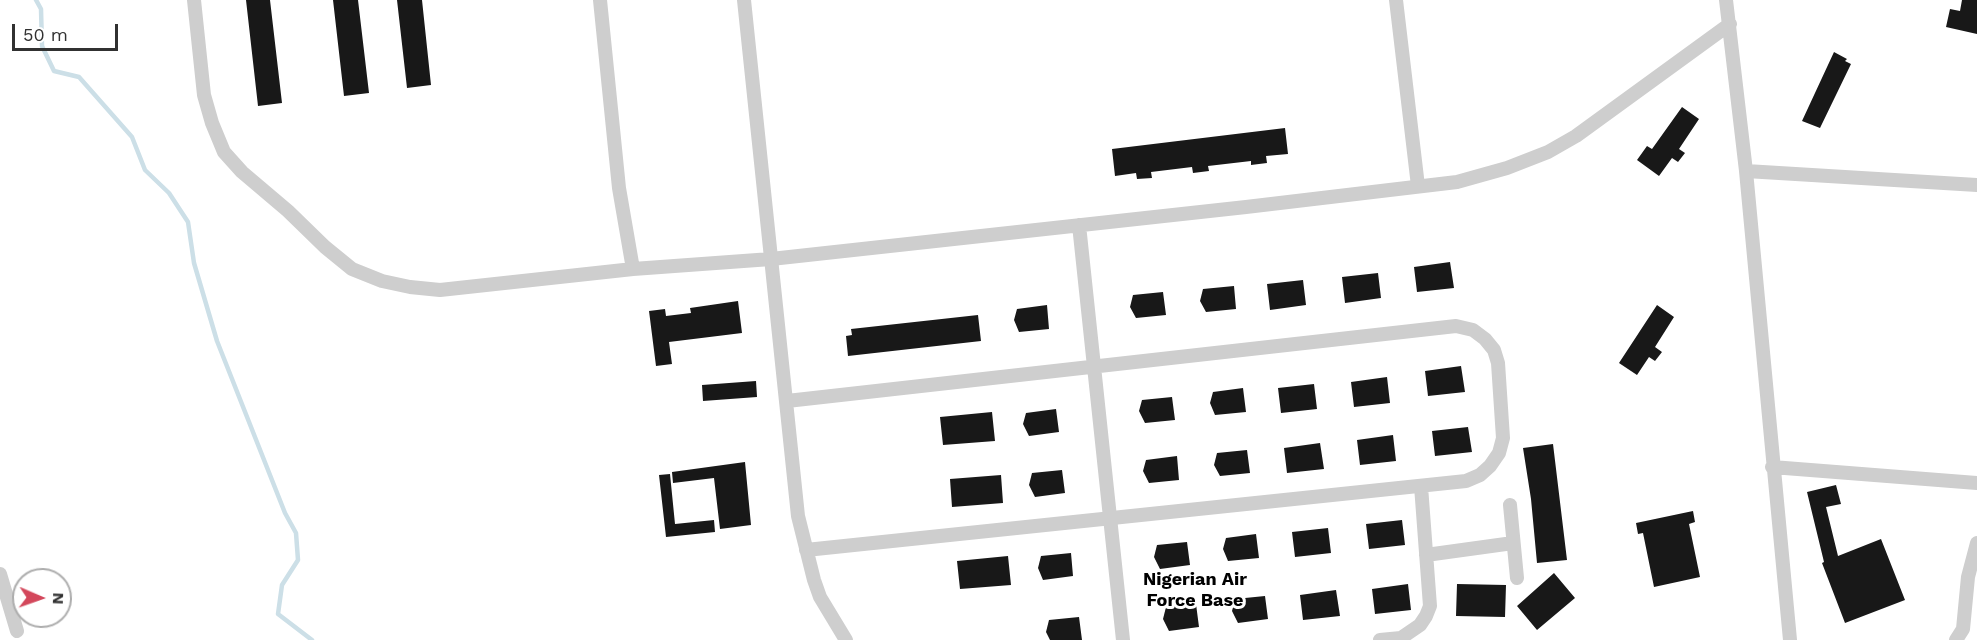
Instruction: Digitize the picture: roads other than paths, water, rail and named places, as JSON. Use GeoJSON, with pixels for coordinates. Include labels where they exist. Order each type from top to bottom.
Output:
{"type":"FeatureCollection","features":[{"type":"Feature","properties":{"kind":"street"},"geometry":{"type":"LineString","coordinates":[[194,0],[204,95],[224,152],[242,172],[352,269],[382,281],[410,288],[440,290],[633,269],[771,259],[1457,182],[1507,168],[1548,152],[1576,136],[1730,24]]}},
{"type":"Feature","properties":{"kind":"street"},"geometry":{"type":"LineString","coordinates":[[600,0],[619,188],[633,269]]}},
{"type":"Feature","properties":{"kind":"street"},"geometry":{"type":"LineString","coordinates":[[744,0],[798,516],[820,597],[846,640]]}},
{"type":"Feature","properties":{"kind":"street"},"geometry":{"type":"LineString","coordinates":[[1396,0],[1418,186]]}},
{"type":"Feature","properties":{"kind":"street"},"geometry":{"type":"LineString","coordinates":[[1726,0],[1746,171],[1790,640]]}},
{"type":"Feature","properties":{"kind":"street"},"geometry":{"type":"LineString","coordinates":[[1746,171],[1977,185]]}},
{"type":"Feature","properties":{"kind":"street"},"geometry":{"type":"LineString","coordinates":[[1079,225],[1112,518],[1123,640]]}},
{"type":"Feature","properties":{"kind":"street"},"geometry":{"type":"LineString","coordinates":[[787,401],[1456,326],[1473,330],[1485,339],[1494,350],[1498,363],[1503,438],[1490,466],[1480,475],[1466,481],[806,550]]}},
{"type":"Feature","properties":{"kind":"street"},"geometry":{"type":"LineString","coordinates":[[1772,467],[1977,483]]}},
{"type":"Feature","properties":{"kind":"street"},"geometry":{"type":"LineString","coordinates":[[1380,640],[1401,638],[1419,625],[1430,606],[1421,486]]}},
{"type":"Feature","properties":{"kind":"street"},"geometry":{"type":"LineString","coordinates":[[1510,505],[1517,578]]}},
{"type":"Feature","properties":{"kind":"street"},"geometry":{"type":"LineString","coordinates":[[1426,555],[1513,543]]}},
{"type":"Feature","properties":{"kind":"street"},"geometry":{"type":"LineString","coordinates":[[1956,640],[1963,629],[1968,577],[1977,543]]}},
{"type":"Feature","properties":{"kind":"street"},"geometry":{"type":"LineString","coordinates":[[0,574],[17,631]]}},
{"type":"Feature","properties":{"kind":"waterway"},"geometry":{"type":"LineString","coordinates":[[36,0],[41,9],[42,46],[54,71],[79,77],[132,137],[145,170],[169,193],[188,222],[194,263],[217,341],[285,513],[296,533],[298,560],[282,585],[278,614],[312,640]]}},
{"type":"Feature","properties":{"kind":"district","name":"Nigerian Air Force Base"},"geometry":{"type":"Point","coordinates":[1195,590]}}]}
